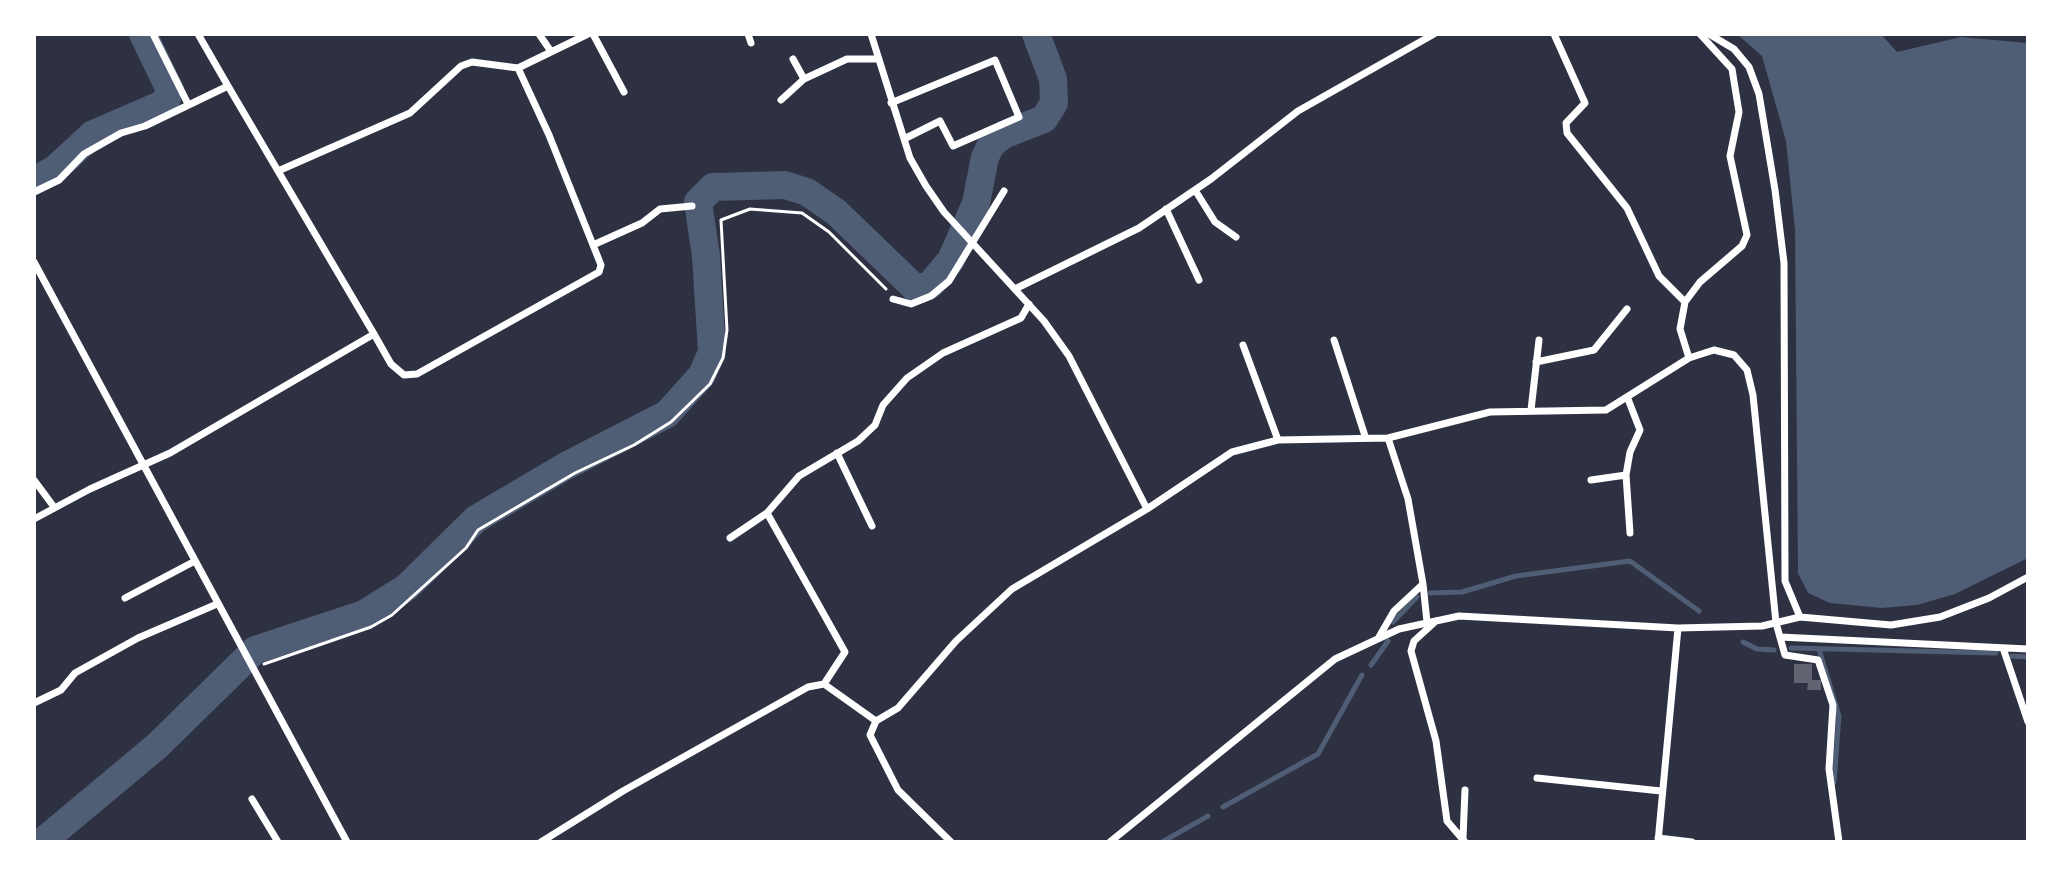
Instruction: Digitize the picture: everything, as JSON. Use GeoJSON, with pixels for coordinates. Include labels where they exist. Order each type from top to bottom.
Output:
{"type":"FeatureCollection","features":[{"type":"Feature","properties":{"kind":"street"},"geometry":{"type":"LineString","coordinates":[[153,34],[188,104]]}},
{"type":"Feature","properties":{"kind":"street"},"geometry":{"type":"LineString","coordinates":[[198,34],[391,364],[404,375],[433,368],[516,318],[587,282],[599,272],[601,265],[518,68]]}},
{"type":"Feature","properties":{"kind":"street"},"geometry":{"type":"LineString","coordinates":[[539,34],[550,50]]}},
{"type":"Feature","properties":{"kind":"street"},"geometry":{"type":"LineString","coordinates":[[278,171],[410,113],[461,66],[472,62],[518,68],[550,50],[590,34],[624,92]]}},
{"type":"Feature","properties":{"kind":"street"},"geometry":{"type":"LineString","coordinates":[[748,34],[751,43]]}},
{"type":"Feature","properties":{"kind":"street"},"geometry":{"type":"LineString","coordinates":[[871,34],[876,59],[904,139],[926,186],[955,223],[1029,304],[1069,356],[1147,509]]}},
{"type":"Feature","properties":{"kind":"street"},"geometry":{"type":"LineString","coordinates":[[1015,289],[1139,228],[1195,190],[1298,111],[1434,34]]}},
{"type":"Feature","properties":{"kind":"street"},"geometry":{"type":"LineString","coordinates":[[1554,34],[1585,103],[1566,123],[1567,133],[1627,208],[1659,276],[1685,302]]}},
{"type":"Feature","properties":{"kind":"street"},"geometry":{"type":"LineString","coordinates":[[1689,358],[1680,329],[1685,302],[1700,282],[1742,246],[1747,235],[1730,156],[1739,112],[1735,80],[1732,69],[1700,34]]}},
{"type":"Feature","properties":{"kind":"street"},"geometry":{"type":"LineString","coordinates":[[1709,34],[1734,49],[1749,67],[1759,94],[1775,190],[1784,263],[1785,581],[1800,617]]}},
{"type":"Feature","properties":{"kind":"street"},"geometry":{"type":"LineString","coordinates":[[793,59],[804,79]]}},
{"type":"Feature","properties":{"kind":"street"},"geometry":{"type":"LineString","coordinates":[[781,100],[804,79],[847,59],[876,59]]}},
{"type":"Feature","properties":{"kind":"street"},"geometry":{"type":"LineString","coordinates":[[891,103],[995,60],[1019,117],[953,146],[940,121],[904,139]]}},
{"type":"Feature","properties":{"kind":"street"},"geometry":{"type":"LineString","coordinates":[[34,192],[59,180],[84,154],[121,133],[145,126],[228,86]]}},
{"type":"Feature","properties":{"kind":"street"},"geometry":{"type":"LineString","coordinates":[[1195,190],[1215,222],[1236,237]]}},
{"type":"Feature","properties":{"kind":"street"},"geometry":{"type":"LineString","coordinates":[[893,299],[911,304],[931,296],[949,281],[969,238],[986,225],[1004,191]]}},
{"type":"Feature","properties":{"kind":"street"},"geometry":{"type":"LineString","coordinates":[[593,245],[642,223],[660,209],[692,206]]}},
{"type":"Feature","properties":{"kind":"street"},"geometry":{"type":"LineString","coordinates":[[1166,209],[1199,280]]}},
{"type":"Feature","properties":{"kind":"street"},"geometry":{"type":"LineString","coordinates":[[34,262],[145,464],[217,604],[255,666],[347,842]]}},
{"type":"Feature","properties":{"kind":"street"},"geometry":{"type":"LineString","coordinates":[[730,538],[767,513],[799,476],[858,441],[875,425],[883,405],[907,378],[943,353],[1021,318],[1029,304]]}},
{"type":"Feature","properties":{"kind":"street"},"geometry":{"type":"LineString","coordinates":[[1536,362],[1594,350],[1627,309]]}},
{"type":"Feature","properties":{"kind":"street"},"geometry":{"type":"LineString","coordinates":[[34,519],[145,464],[374,334]]}},
{"type":"Feature","properties":{"kind":"street"},"geometry":{"type":"LineString","coordinates":[[1334,340],[1365,436]]}},
{"type":"Feature","properties":{"kind":"street"},"geometry":{"type":"LineString","coordinates":[[1531,410],[1539,340]]}},
{"type":"Feature","properties":{"kind":"street"},"geometry":{"type":"LineString","coordinates":[[1243,345],[1278,440]]}},
{"type":"Feature","properties":{"kind":"street"},"geometry":{"type":"LineString","coordinates":[[951,842],[898,790],[870,735],[876,721],[898,708],[956,641],[1012,589],[1147,509],[1232,452],[1278,440],[1365,436],[1388,438],[1490,412],[1606,410],[1689,358],[1714,350],[1734,355],[1747,370],[1753,395],[1776,623],[1785,655],[1818,660],[1833,705],[1829,769],[1839,842]]}},
{"type":"Feature","properties":{"kind":"street"},"geometry":{"type":"LineString","coordinates":[[1628,399],[1640,430],[1630,452],[1626,475],[1630,533]]}},
{"type":"Feature","properties":{"kind":"street"},"geometry":{"type":"LineString","coordinates":[[1388,438],[1408,499],[1427,622]]}},
{"type":"Feature","properties":{"kind":"street"},"geometry":{"type":"LineString","coordinates":[[837,453],[872,526]]}},
{"type":"Feature","properties":{"kind":"street"},"geometry":{"type":"LineString","coordinates":[[1591,480],[1626,475]]}},
{"type":"Feature","properties":{"kind":"street"},"geometry":{"type":"LineString","coordinates":[[34,480],[54,507]]}},
{"type":"Feature","properties":{"kind":"street"},"geometry":{"type":"LineString","coordinates":[[541,842],[623,791],[793,694],[824,684],[845,652],[767,513]]}},
{"type":"Feature","properties":{"kind":"street"},"geometry":{"type":"LineString","coordinates":[[125,598],[195,561]]}},
{"type":"Feature","properties":{"kind":"street"},"geometry":{"type":"LineString","coordinates":[[1110,842],[1335,659],[1379,637],[1427,622],[1459,616],[1678,628],[1776,623],[1800,617],[1891,625],[1940,617],[1989,598],[2028,577]]}},
{"type":"Feature","properties":{"kind":"street"},"geometry":{"type":"LineString","coordinates":[[1379,637],[1394,611],[1423,584]]}},
{"type":"Feature","properties":{"kind":"street"},"geometry":{"type":"LineString","coordinates":[[34,703],[61,690],[75,673],[138,638],[217,604]]}},
{"type":"Feature","properties":{"kind":"street"},"geometry":{"type":"LineString","coordinates":[[1437,620],[1414,641],[1411,651],[1431,720],[1447,821],[1464,840]]}},
{"type":"Feature","properties":{"kind":"street"},"geometry":{"type":"LineString","coordinates":[[1678,628],[1658,840],[1692,842]]}},
{"type":"Feature","properties":{"kind":"street"},"geometry":{"type":"LineString","coordinates":[[1780,637],[2028,649]]}},
{"type":"Feature","properties":{"kind":"street"},"geometry":{"type":"LineString","coordinates":[[2003,648],[2028,722]]}},
{"type":"Feature","properties":{"kind":"street"},"geometry":{"type":"LineString","coordinates":[[824,684],[876,721]]}},
{"type":"Feature","properties":{"kind":"street"},"geometry":{"type":"LineString","coordinates":[[1537,778],[1661,791]]}},
{"type":"Feature","properties":{"kind":"street"},"geometry":{"type":"LineString","coordinates":[[1464,840],[1465,790]]}},
{"type":"Feature","properties":{"kind":"street"},"geometry":{"type":"LineString","coordinates":[[252,799],[278,842]]}},
{"type":"Feature","properties":{"kind":"street"},"geometry":{"type":"LineString","coordinates":[[1445,804],[1464,809]]}},
{"type":"Feature","properties":{"kind":"path"},"geometry":{"type":"LineString","coordinates":[[255,666],[371,627],[421,591],[466,548],[478,530],[671,422],[710,384],[723,358],[727,330],[721,220],[750,209],[802,213],[876,276],[893,299]]}},
{"type":"Feature","properties":{"kind":"water"},"geometry":{"type":"Polygon","coordinates":[[[1737,34],[1881,34],[1897,52],[1961,37],[2028,43],[2028,558],[1955,594],[1917,605],[1882,608],[1830,603],[1808,593],[1798,573],[1795,230],[1786,141],[1762,56],[1737,34]]]}},
{"type":"Feature","properties":{"kind":"building"},"geometry":{"type":"Polygon","coordinates":[[[1794,664],[1812,664],[1812,680],[1821,680],[1821,690],[1807,690],[1808,683],[1794,683],[1794,664]]]}},
{"type":"Feature","properties":{"kind":"waterway"},"geometry":{"type":"LineString","coordinates":[[34,181],[55,169],[93,134],[165,103],[170,90],[143,34]]}},
{"type":"Feature","properties":{"kind":"waterway"},"geometry":{"type":"LineString","coordinates":[[42,842],[157,746],[255,650],[364,614],[407,587],[476,519],[564,467],[667,414],[702,375],[712,352],[706,256],[698,202],[713,187],[785,185],[807,192],[836,212],[916,289],[930,285],[951,260],[976,203],[985,157],[991,145],[1003,135],[1044,119],[1054,103],[1053,79],[1036,34]]}},
{"type":"Feature","properties":{"kind":"waterway"},"geometry":{"type":"LineString","coordinates":[[1430,593],[1462,592],[1516,576],[1630,561],[1699,611]]}},
{"type":"Feature","properties":{"kind":"waterway"},"geometry":{"type":"LineString","coordinates":[[1393,622],[1417,597]]}},
{"type":"Feature","properties":{"kind":"waterway"},"geometry":{"type":"LineString","coordinates":[[1371,665],[1388,641]]}},
{"type":"Feature","properties":{"kind":"waterway"},"geometry":{"type":"LineString","coordinates":[[1743,642],[1757,649],[1774,650]]}},
{"type":"Feature","properties":{"kind":"waterway"},"geometry":{"type":"LineString","coordinates":[[1791,648],[1996,653]]}},
{"type":"Feature","properties":{"kind":"waterway"},"geometry":{"type":"LineString","coordinates":[[1819,649],[1839,716],[1834,782]]}},
{"type":"Feature","properties":{"kind":"waterway"},"geometry":{"type":"LineString","coordinates":[[2012,656],[2028,657]]}},
{"type":"Feature","properties":{"kind":"waterway"},"geometry":{"type":"LineString","coordinates":[[1223,807],[1318,754],[1362,675]]}},
{"type":"Feature","properties":{"kind":"waterway"},"geometry":{"type":"LineString","coordinates":[[1162,842],[1208,816]]}}]}
